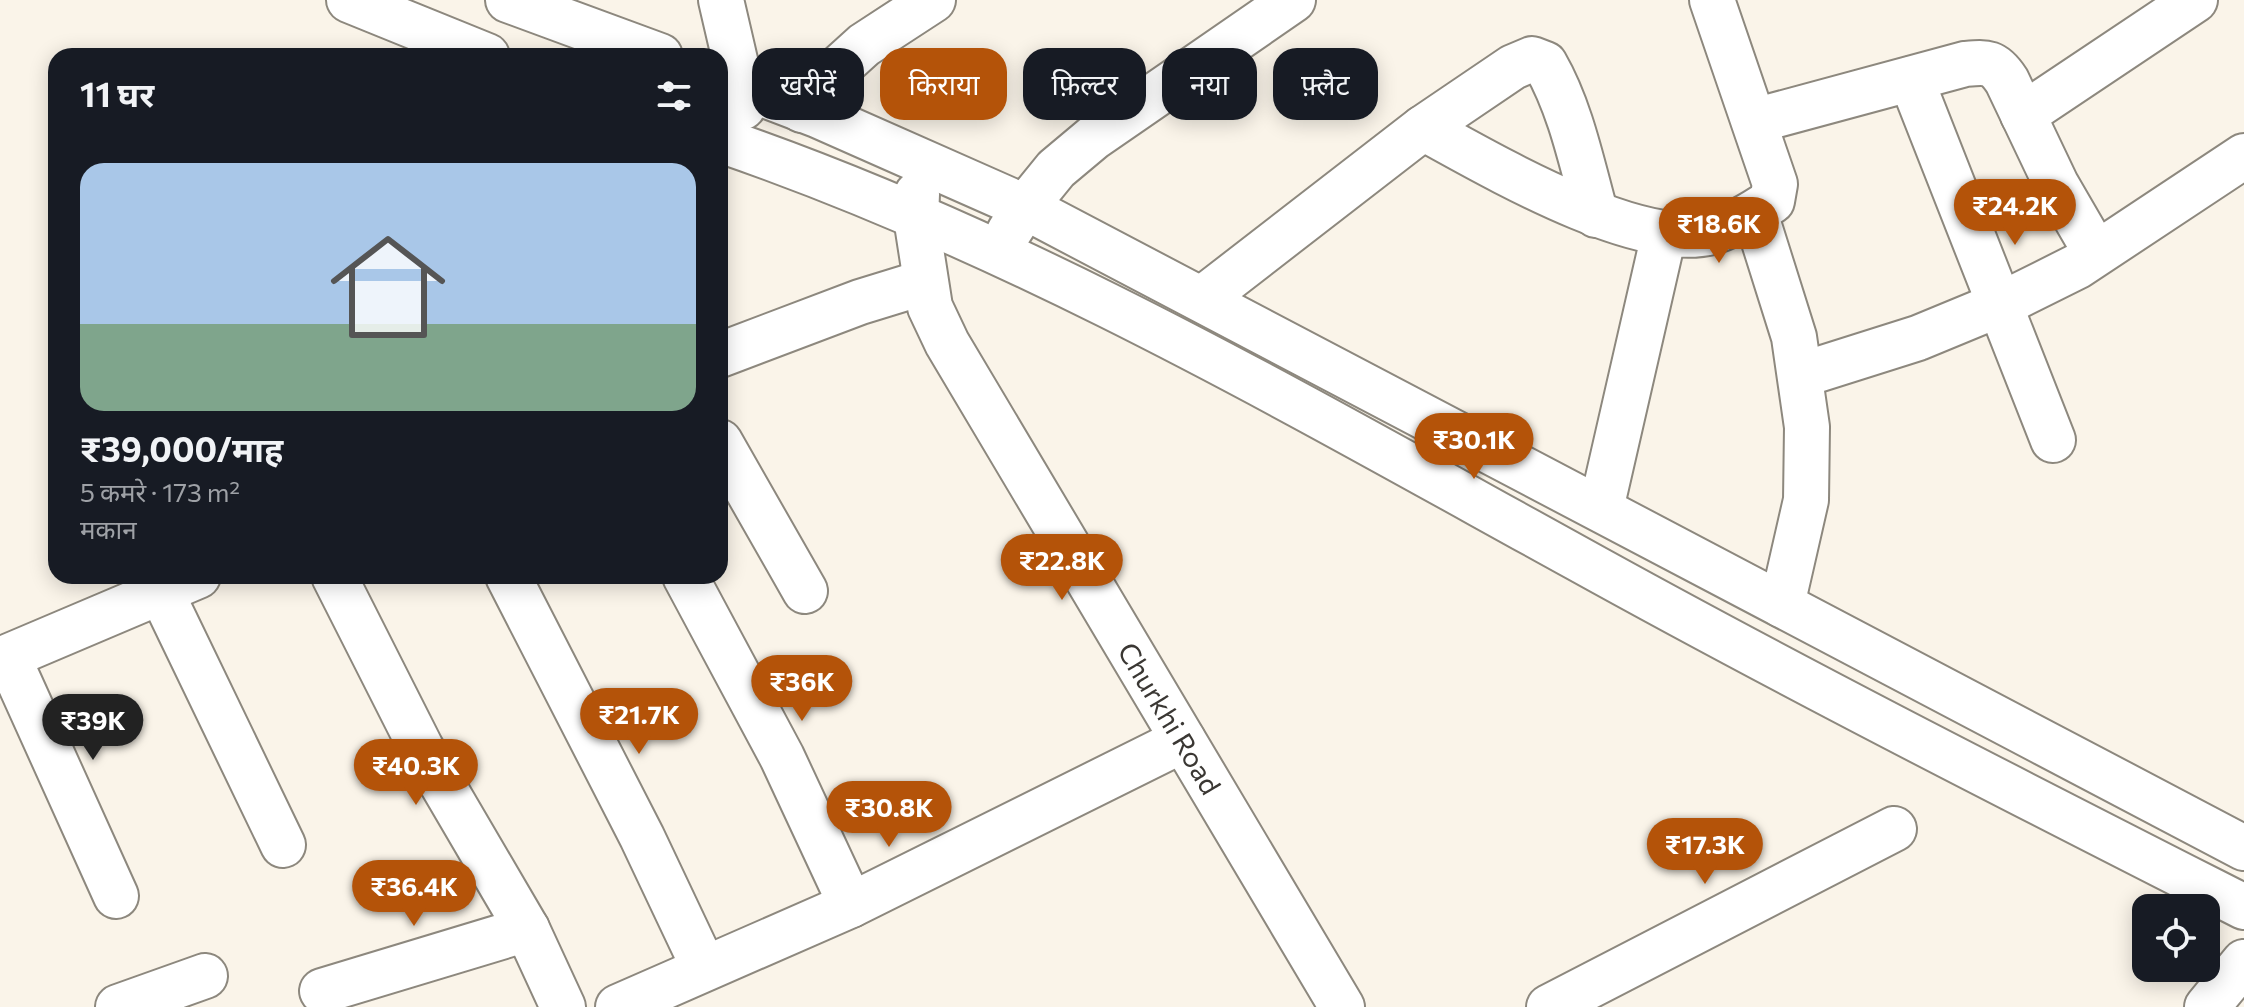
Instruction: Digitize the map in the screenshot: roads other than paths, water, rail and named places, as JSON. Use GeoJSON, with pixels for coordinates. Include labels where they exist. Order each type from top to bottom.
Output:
{"type":"FeatureCollection","features":[{"type":"Feature","properties":{"kind":"street"},"geometry":{"type":"LineString","coordinates":[[349,0],[467,48]]}},
{"type":"Feature","properties":{"kind":"street"},"geometry":{"type":"LineString","coordinates":[[508,0],[638,48]]}},
{"type":"Feature","properties":{"kind":"street"},"geometry":{"type":"LineString","coordinates":[[721,0],[727,48]]}},
{"type":"Feature","properties":{"kind":"street"},"geometry":{"type":"LineString","coordinates":[[861,48],[933,0]]}},
{"type":"Feature","properties":{"kind":"street"},"geometry":{"type":"LineString","coordinates":[[997,251],[1025,207],[1056,169],[1093,138],[1293,0]]}},
{"type":"Feature","properties":{"kind":"street"},"geometry":{"type":"LineString","coordinates":[[1423,128],[1494,167],[1596,215],[1664,234],[1711,232],[1755,213],[1772,201],[1775,184],[1712,0]]}},
{"type":"Feature","properties":{"kind":"street"},"geometry":{"type":"LineString","coordinates":[[2023,115],[2195,0]]}},
{"type":"Feature","properties":{"kind":"street"},"geometry":{"type":"LineString","coordinates":[[728,57],[733,145],[997,251],[1165,334],[1734,645],[2244,907]]}},
{"type":"Feature","properties":{"kind":"street"},"geometry":{"type":"LineString","coordinates":[[1202,299],[1423,128],[1513,67],[1532,59],[1545,64],[1576,141],[1596,215]]}},
{"type":"Feature","properties":{"kind":"street"},"geometry":{"type":"LineString","coordinates":[[1754,121],[1965,64],[1985,62],[1999,69],[2007,81],[2056,184],[2096,253]]}},
{"type":"Feature","properties":{"kind":"street"},"geometry":{"type":"LineString","coordinates":[[1911,79],[2053,440]]}},
{"type":"Feature","properties":{"kind":"street"},"geometry":{"type":"LineString","coordinates":[[731,82],[752,90]]}},
{"type":"Feature","properties":{"kind":"street"},"geometry":{"type":"LineString","coordinates":[[826,120],[1025,207],[2244,848]]}},
{"type":"Feature","properties":{"kind":"street"},"geometry":{"type":"LineString","coordinates":[[1801,375],[1918,338],[2001,304],[2078,266],[2244,156]]}},
{"type":"Feature","properties":{"kind":"street","name":"Churkhi Road"},"geometry":{"type":"LineString","coordinates":[[919,159],[916,217],[925,282],[930,307],[947,343],[1342,1007]]}},
{"type":"Feature","properties":{"kind":"street"},"geometry":{"type":"LineString","coordinates":[[1755,213],[1794,337],[1807,427],[1806,500],[1782,605]]}},
{"type":"Feature","properties":{"kind":"street"},"geometry":{"type":"LineString","coordinates":[[1601,509],[1664,234]]}},
{"type":"Feature","properties":{"kind":"street"},"geometry":{"type":"LineString","coordinates":[[728,352],[860,302],[925,282]]}},
{"type":"Feature","properties":{"kind":"street"},"geometry":{"type":"LineString","coordinates":[[728,456],[805,591]]}},
{"type":"Feature","properties":{"kind":"street"},"geometry":{"type":"LineString","coordinates":[[116,896],[4,658],[180,584],[283,845]]}},
{"type":"Feature","properties":{"kind":"street"},"geometry":{"type":"LineString","coordinates":[[338,584],[421,748],[527,929],[563,1007]]}},
{"type":"Feature","properties":{"kind":"street"},"geometry":{"type":"LineString","coordinates":[[512,584],[704,968]]}},
{"type":"Feature","properties":{"kind":"street"},"geometry":{"type":"LineString","coordinates":[[689,584],[782,757],[851,905]]}},
{"type":"Feature","properties":{"kind":"street"},"geometry":{"type":"LineString","coordinates":[[618,1007],[851,905],[1183,740]]}},
{"type":"Feature","properties":{"kind":"street"},"geometry":{"type":"LineString","coordinates":[[1549,1007],[1894,829]]}},
{"type":"Feature","properties":{"kind":"street"},"geometry":{"type":"LineString","coordinates":[[322,991],[527,929]]}},
{"type":"Feature","properties":{"kind":"street"},"geometry":{"type":"LineString","coordinates":[[2207,1007],[2244,962]]}},
{"type":"Feature","properties":{"kind":"street"},"geometry":{"type":"LineString","coordinates":[[118,1007],[205,976]]}}]}
